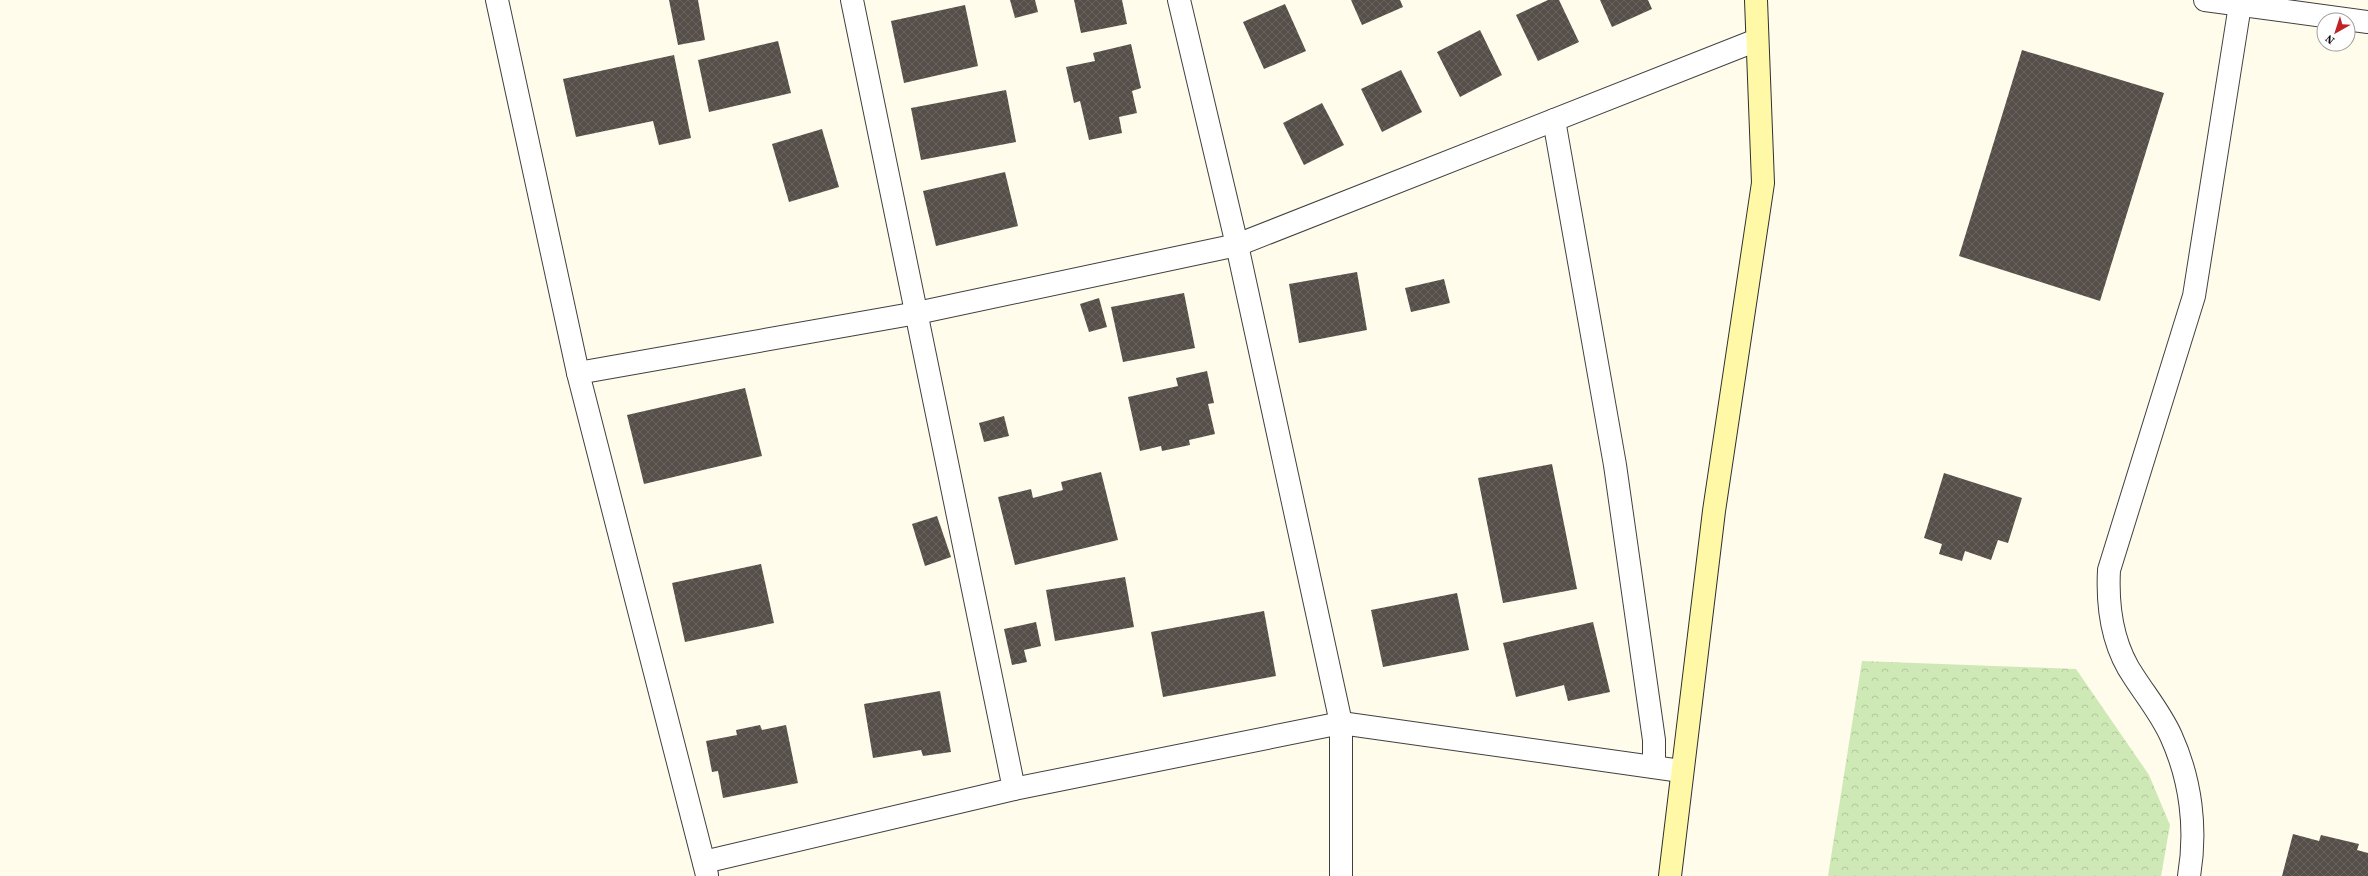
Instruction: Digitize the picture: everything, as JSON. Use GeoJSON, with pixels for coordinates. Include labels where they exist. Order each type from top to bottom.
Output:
{"type":"FeatureCollection","features":[{"type":"Feature","properties":{"kind":"main road"},"geometry":{"type":"LineString","coordinates":[[1670,876],[1681,771],[1714,511],[1763,183],[1756,0]]}},
{"type":"Feature","properties":{"kind":"street"},"geometry":{"type":"LineString","coordinates":[[497,0],[578,373],[705,869],[1014,789],[1342,724],[1681,771]]}},
{"type":"Feature","properties":{"kind":"street"},"geometry":{"type":"LineString","coordinates":[[852,0],[1014,789]]}},
{"type":"Feature","properties":{"kind":"street"},"geometry":{"type":"LineString","coordinates":[[2205,0],[2368,22]]}},
{"type":"Feature","properties":{"kind":"street"},"geometry":{"type":"LineString","coordinates":[[1181,1],[1237,245],[1342,724],[1341,876]]}},
{"type":"Feature","properties":{"kind":"street"},"geometry":{"type":"LineString","coordinates":[[2189,876],[2193,831],[2190,800],[2184,769],[2171,736],[2154,705],[2133,677],[2114,637],[2107,592],[2109,570],[2194,296],[2240,5]]}},
{"type":"Feature","properties":{"kind":"street"},"geometry":{"type":"LineString","coordinates":[[578,373],[917,313],[1237,245],[1757,40]]}},
{"type":"Feature","properties":{"kind":"street"},"geometry":{"type":"LineString","coordinates":[[1554,120],[1614,465],[1654,740],[1654,767]]}},
{"type":"Feature","properties":{"kind":"green space"},"geometry":{"type":"Polygon","coordinates":[[[1862,661],[2076,669],[2149,775],[2170,825],[2161,876],[1828,876],[1862,661]]]}},
{"type":"Feature","properties":{"kind":"building"},"geometry":{"type":"Polygon","coordinates":[[[669,0],[698,0],[705,40],[678,45],[669,0]]]}},
{"type":"Feature","properties":{"kind":"building"},"geometry":{"type":"Polygon","coordinates":[[[1010,0],[1035,0],[1038,12],[1015,18],[1010,0]]]}},
{"type":"Feature","properties":{"kind":"building"},"geometry":{"type":"Polygon","coordinates":[[[1074,0],[1122,0],[1127,24],[1081,33],[1074,0]]]}},
{"type":"Feature","properties":{"kind":"building"},"geometry":{"type":"Polygon","coordinates":[[[1351,0],[1400,0],[1403,7],[1362,25],[1351,0]]]}},
{"type":"Feature","properties":{"kind":"building"},"geometry":{"type":"Polygon","coordinates":[[[1548,0],[1559,0],[1579,42],[1538,61],[1516,15],[1548,0]]]}},
{"type":"Feature","properties":{"kind":"building"},"geometry":{"type":"Polygon","coordinates":[[[1600,0],[1648,0],[1652,9],[1612,27],[1600,0]]]}},
{"type":"Feature","properties":{"kind":"building"},"geometry":{"type":"Polygon","coordinates":[[[1285,4],[1306,51],[1264,69],[1243,22],[1285,4]]]}},
{"type":"Feature","properties":{"kind":"building"},"geometry":{"type":"Polygon","coordinates":[[[965,5],[978,66],[904,83],[891,21],[965,5]]]}},
{"type":"Feature","properties":{"kind":"building"},"geometry":{"type":"Polygon","coordinates":[[[1480,30],[1502,75],[1460,97],[1437,52],[1480,30]]]}},
{"type":"Feature","properties":{"kind":"building"},"geometry":{"type":"Polygon","coordinates":[[[778,41],[791,93],[709,112],[698,60],[778,41]]]}},
{"type":"Feature","properties":{"kind":"building"},"geometry":{"type":"Polygon","coordinates":[[[1131,44],[1141,88],[1132,91],[1137,113],[1119,117],[1122,133],[1089,140],[1080,101],[1074,103],[1066,67],[1095,61],[1093,53],[1131,44]]]}},
{"type":"Feature","properties":{"kind":"building"},"geometry":{"type":"Polygon","coordinates":[[[2022,50],[2164,93],[2100,301],[1959,256],[2022,50]]]}},
{"type":"Feature","properties":{"kind":"building"},"geometry":{"type":"Polygon","coordinates":[[[674,55],[691,138],[659,145],[653,121],[576,137],[563,79],[674,55]]]}},
{"type":"Feature","properties":{"kind":"building"},"geometry":{"type":"Polygon","coordinates":[[[1401,70],[1422,112],[1382,132],[1361,89],[1401,70]]]}},
{"type":"Feature","properties":{"kind":"building"},"geometry":{"type":"Polygon","coordinates":[[[1006,90],[1016,142],[921,160],[911,108],[1006,90]]]}},
{"type":"Feature","properties":{"kind":"building"},"geometry":{"type":"Polygon","coordinates":[[[1322,103],[1344,145],[1304,165],[1283,123],[1322,103]]]}},
{"type":"Feature","properties":{"kind":"building"},"geometry":{"type":"Polygon","coordinates":[[[822,129],[839,187],[789,202],[772,144],[822,129]]]}},
{"type":"Feature","properties":{"kind":"building"},"geometry":{"type":"Polygon","coordinates":[[[1005,172],[1018,226],[936,246],[923,191],[1005,172]]]}},
{"type":"Feature","properties":{"kind":"building"},"geometry":{"type":"Polygon","coordinates":[[[1357,272],[1367,330],[1299,343],[1289,284],[1357,272]]]}},
{"type":"Feature","properties":{"kind":"building"},"geometry":{"type":"Polygon","coordinates":[[[1444,279],[1450,303],[1411,312],[1405,288],[1444,279]]]}},
{"type":"Feature","properties":{"kind":"building"},"geometry":{"type":"Polygon","coordinates":[[[1184,293],[1195,348],[1123,362],[1111,307],[1184,293]]]}},
{"type":"Feature","properties":{"kind":"building"},"geometry":{"type":"Polygon","coordinates":[[[1099,298],[1107,327],[1089,332],[1080,304],[1099,298]]]}},
{"type":"Feature","properties":{"kind":"building"},"geometry":{"type":"Polygon","coordinates":[[[1207,371],[1214,403],[1208,404],[1215,434],[1189,440],[1190,445],[1162,451],[1161,446],[1140,451],[1128,397],[1178,386],[1176,378],[1207,371]]]}},
{"type":"Feature","properties":{"kind":"building"},"geometry":{"type":"Polygon","coordinates":[[[745,388],[762,456],[644,484],[627,415],[745,388]]]}},
{"type":"Feature","properties":{"kind":"building"},"geometry":{"type":"Polygon","coordinates":[[[1004,416],[1009,436],[984,442],[979,423],[1004,416]]]}},
{"type":"Feature","properties":{"kind":"building"},"geometry":{"type":"Polygon","coordinates":[[[1552,464],[1577,589],[1503,603],[1478,478],[1552,464]]]}},
{"type":"Feature","properties":{"kind":"building"},"geometry":{"type":"Polygon","coordinates":[[[1101,472],[1118,540],[1015,565],[998,497],[1031,489],[1033,498],[1063,490],[1061,482],[1101,472]]]}},
{"type":"Feature","properties":{"kind":"building"},"geometry":{"type":"Polygon","coordinates":[[[1944,473],[2022,498],[2008,543],[1998,540],[1991,560],[1965,551],[1962,561],[1939,554],[1942,544],[1924,538],[1944,473]]]}},
{"type":"Feature","properties":{"kind":"building"},"geometry":{"type":"Polygon","coordinates":[[[937,516],[951,557],[925,566],[912,524],[937,516]]]}},
{"type":"Feature","properties":{"kind":"building"},"geometry":{"type":"Polygon","coordinates":[[[761,564],[774,623],[685,642],[672,583],[761,564]]]}},
{"type":"Feature","properties":{"kind":"building"},"geometry":{"type":"Polygon","coordinates":[[[1125,577],[1134,627],[1055,641],[1046,590],[1125,577]]]}},
{"type":"Feature","properties":{"kind":"building"},"geometry":{"type":"Polygon","coordinates":[[[1457,593],[1469,650],[1383,667],[1371,610],[1457,593]]]}},
{"type":"Feature","properties":{"kind":"building"},"geometry":{"type":"Polygon","coordinates":[[[1264,611],[1276,676],[1163,697],[1151,632],[1264,611]]]}},
{"type":"Feature","properties":{"kind":"building"},"geometry":{"type":"Polygon","coordinates":[[[1036,622],[1041,646],[1024,650],[1027,662],[1012,665],[1004,629],[1036,622]]]}},
{"type":"Feature","properties":{"kind":"building"},"geometry":{"type":"Polygon","coordinates":[[[1593,622],[1610,692],[1568,701],[1564,685],[1516,697],[1503,643],[1593,622]]]}},
{"type":"Feature","properties":{"kind":"building"},"geometry":{"type":"Polygon","coordinates":[[[940,691],[951,752],[923,756],[921,750],[873,758],[864,704],[940,691]]]}},
{"type":"Feature","properties":{"kind":"building"},"geometry":{"type":"Polygon","coordinates":[[[760,725],[762,730],[786,725],[798,783],[723,798],[718,771],[712,772],[706,741],[737,735],[736,730],[760,725]]]}},
{"type":"Feature","properties":{"kind":"building"},"geometry":{"type":"Polygon","coordinates":[[[2293,834],[2319,841],[2321,835],[2359,844],[2357,850],[2368,853],[2368,876],[2282,876],[2293,834]]]}}]}
